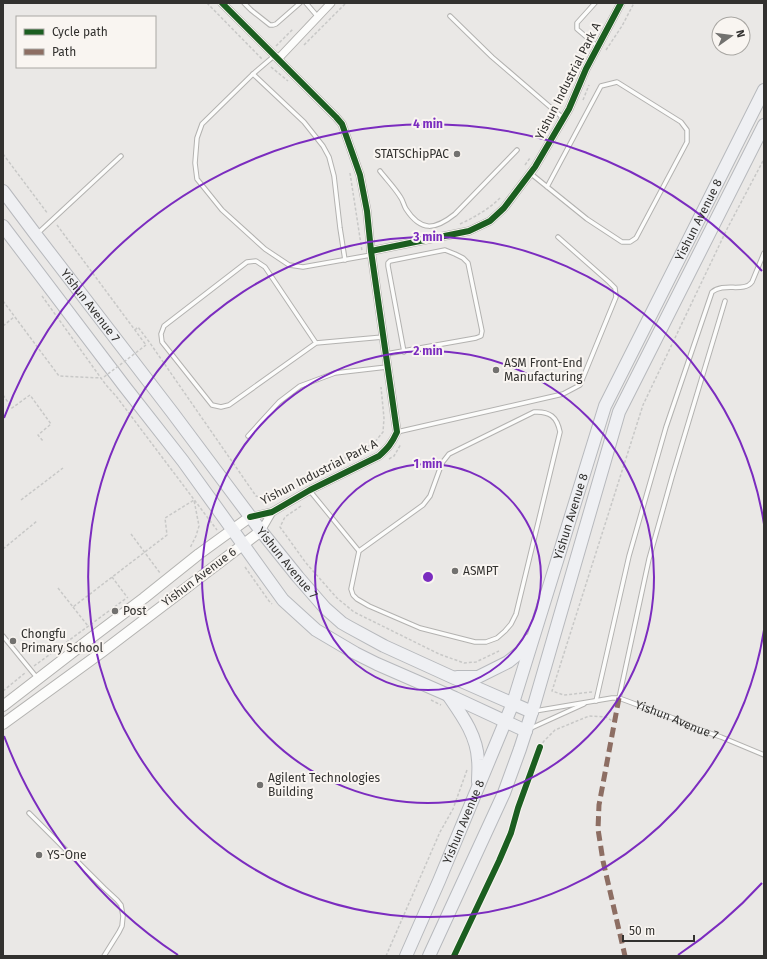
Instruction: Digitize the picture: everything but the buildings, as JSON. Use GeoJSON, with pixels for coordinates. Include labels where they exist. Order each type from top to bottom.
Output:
{"type":"FeatureCollection","features":[{"type":"Feature","properties":{"kind":"main road","name":"Yishun Avenue 8"},"geometry":{"type":"LineString","coordinates":[[406,956],[439,882],[513,704],[605,406],[764,90]]}},
{"type":"Feature","properties":{"kind":"main road","name":"Yishun Avenue 8"},"geometry":{"type":"LineString","coordinates":[[429,956],[504,793],[520,749],[619,412],[764,125]]}},
{"type":"Feature","properties":{"kind":"main road","name":"Yishun Avenue 7"},"geometry":{"type":"LineString","coordinates":[[3,191],[172,412],[250,517],[298,577],[326,608],[342,623],[384,646],[532,712]]}},
{"type":"Feature","properties":{"kind":"main road","name":"Yishun Avenue 7"},"geometry":{"type":"LineString","coordinates":[[3,226],[183,461],[283,600],[316,630],[371,662],[446,701],[506,721],[526,730]]}},
{"type":"Feature","properties":{"kind":"main road"},"geometry":{"type":"LineString","coordinates":[[183,461],[199,448]]}},
{"type":"Feature","properties":{"kind":"main road","name":"Yishun Avenue 6"},"geometry":{"type":"LineString","coordinates":[[3,706],[250,517]]}},
{"type":"Feature","properties":{"kind":"main road","name":"Yishun Avenue 6"},"geometry":{"type":"LineString","coordinates":[[3,724],[102,652],[261,531]]}},
{"type":"Feature","properties":{"kind":"main road"},"geometry":{"type":"LineString","coordinates":[[452,677],[478,677],[508,662],[523,650],[534,636]]}},
{"type":"Feature","properties":{"kind":"main road"},"geometry":{"type":"LineString","coordinates":[[446,701],[465,719],[474,740],[478,758],[478,788]]}},
{"type":"Feature","properties":{"kind":"street"},"geometry":{"type":"LineString","coordinates":[[222,3],[342,124],[360,175],[367,210],[371,253],[397,432]]}},
{"type":"Feature","properties":{"kind":"street"},"geometry":{"type":"LineString","coordinates":[[276,58],[331,3]]}},
{"type":"Feature","properties":{"kind":"street","name":"Yishun Industrial Park A"},"geometry":{"type":"LineString","coordinates":[[371,253],[469,231],[490,221],[504,208],[535,167],[569,109],[586,69],[621,3]]}},
{"type":"Feature","properties":{"kind":"street","name":"Yishun Industrial Park A"},"geometry":{"type":"LineString","coordinates":[[250,517],[272,512],[310,490],[379,456],[387,450],[397,432]]}},
{"type":"Feature","properties":{"kind":"street","name":"Yishun Industrial Park A"},"geometry":{"type":"LineString","coordinates":[[261,531],[272,512]]}},
{"type":"Feature","properties":{"kind":"lane"},"geometry":{"type":"LineString","coordinates":[[244,3],[270,25],[273,25],[300,3]]}},
{"type":"Feature","properties":{"kind":"lane"},"geometry":{"type":"LineString","coordinates":[[306,3],[318,17]]}},
{"type":"Feature","properties":{"kind":"lane"},"geometry":{"type":"LineString","coordinates":[[595,3],[577,23],[577,29],[598,47]]}},
{"type":"Feature","properties":{"kind":"lane"},"geometry":{"type":"LineString","coordinates":[[450,16],[492,57],[563,118]]}},
{"type":"Feature","properties":{"kind":"lane"},"geometry":{"type":"LineString","coordinates":[[276,58],[253,74],[202,124],[197,138],[195,162],[197,179],[222,210],[265,249],[289,265],[303,267],[345,260],[371,253]]}},
{"type":"Feature","properties":{"kind":"lane"},"geometry":{"type":"LineString","coordinates":[[253,74],[304,122],[329,157],[334,176],[345,260]]}},
{"type":"Feature","properties":{"kind":"lane"},"geometry":{"type":"LineString","coordinates":[[530,173],[587,219],[622,242],[630,242],[636,238],[688,142],[687,130],[681,122],[617,82],[600,86],[547,186]]}},
{"type":"Feature","properties":{"kind":"lane"},"geometry":{"type":"LineString","coordinates":[[380,171],[397,192],[406,209],[417,222],[428,227],[437,226],[446,222],[455,214],[517,150]]}},
{"type":"Feature","properties":{"kind":"lane"},"geometry":{"type":"LineString","coordinates":[[36,235],[121,156]]}},
{"type":"Feature","properties":{"kind":"lane"},"geometry":{"type":"LineString","coordinates":[[397,432],[563,394],[580,385],[616,298],[614,288],[609,282],[558,237]]}},
{"type":"Feature","properties":{"kind":"lane"},"geometry":{"type":"LineString","coordinates":[[386,354],[404,352],[480,336],[482,331],[468,263],[463,258],[445,250],[390,261],[388,263],[404,352]]}},
{"type":"Feature","properties":{"kind":"lane"},"geometry":{"type":"LineString","coordinates":[[596,701],[633,541],[666,427],[712,292],[720,287],[744,287],[749,285],[752,282],[764,253]]}},
{"type":"Feature","properties":{"kind":"lane"},"geometry":{"type":"LineString","coordinates":[[316,342],[266,267],[256,261],[247,262],[164,326],[161,334],[162,342],[212,405],[221,407],[229,404],[316,342],[383,337]]}},
{"type":"Feature","properties":{"kind":"lane"},"geometry":{"type":"LineString","coordinates":[[619,698],[649,559],[725,301]]}},
{"type":"Feature","properties":{"kind":"lane"},"geometry":{"type":"LineString","coordinates":[[248,436],[279,402],[300,386],[335,373],[388,367]]}},
{"type":"Feature","properties":{"kind":"lane"},"geometry":{"type":"LineString","coordinates":[[534,412],[549,414],[559,425],[560,432],[516,614],[511,624],[497,638],[486,642],[475,642],[420,628],[369,606],[357,599],[353,595],[351,589],[360,551],[423,505],[430,496],[442,463],[449,454],[534,412]]}},
{"type":"Feature","properties":{"kind":"lane"},"geometry":{"type":"LineString","coordinates":[[310,490],[360,551]]}},
{"type":"Feature","properties":{"kind":"lane"},"geometry":{"type":"LineString","coordinates":[[3,636],[38,679]]}},
{"type":"Feature","properties":{"kind":"lane","name":"Yishun Avenue 7"},"geometry":{"type":"LineString","coordinates":[[532,712],[619,698],[722,737],[764,755]]}},
{"type":"Feature","properties":{"kind":"lane","name":"Yishun Avenue 7"},"geometry":{"type":"LineString","coordinates":[[526,730],[588,702]]}},
{"type":"Feature","properties":{"kind":"lane"},"geometry":{"type":"LineString","coordinates":[[30,813],[104,888],[118,900],[121,905],[123,916],[122,926],[104,956]]}},
{"type":"Feature","properties":{"kind":"path"},"geometry":{"type":"LineString","coordinates":[[301,48],[346,3]]}},
{"type":"Feature","properties":{"kind":"path"},"geometry":{"type":"LineString","coordinates":[[605,52],[622,26],[634,3]]}},
{"type":"Feature","properties":{"kind":"path"},"geometry":{"type":"LineString","coordinates":[[581,103],[590,83]]}},
{"type":"Feature","properties":{"kind":"path"},"geometry":{"type":"LineString","coordinates":[[3,154],[146,345],[104,377],[106,385]]}},
{"type":"Feature","properties":{"kind":"path"},"geometry":{"type":"LineString","coordinates":[[598,691],[564,695],[552,691],[643,405],[727,229],[764,159]]}},
{"type":"Feature","properties":{"kind":"path"},"geometry":{"type":"LineString","coordinates":[[39,293],[106,385],[116,396],[217,530]]}},
{"type":"Feature","properties":{"kind":"path"},"geometry":{"type":"LineString","coordinates":[[3,301],[59,376],[101,378]]}},
{"type":"Feature","properties":{"kind":"path"},"geometry":{"type":"LineString","coordinates":[[3,326],[15,317]]}},
{"type":"Feature","properties":{"kind":"path"},"geometry":{"type":"LineString","coordinates":[[135,330],[138,327],[150,343],[256,496]]}},
{"type":"Feature","properties":{"kind":"path"},"geometry":{"type":"LineString","coordinates":[[3,395],[12,408],[30,395],[51,424],[38,435],[43,441]]}},
{"type":"Feature","properties":{"kind":"path"},"geometry":{"type":"LineString","coordinates":[[21,500],[63,468]]}},
{"type":"Feature","properties":{"kind":"path"},"geometry":{"type":"LineString","coordinates":[[194,500],[199,526],[189,552],[194,547]]}},
{"type":"Feature","properties":{"kind":"path"},"geometry":{"type":"LineString","coordinates":[[73,608],[167,535],[165,518],[194,500]]}},
{"type":"Feature","properties":{"kind":"path"},"geometry":{"type":"LineString","coordinates":[[3,549],[37,521]]}},
{"type":"Feature","properties":{"kind":"path"},"geometry":{"type":"LineString","coordinates":[[131,534],[160,573]]}},
{"type":"Feature","properties":{"kind":"path"},"geometry":{"type":"LineString","coordinates":[[242,563],[274,606]]}},
{"type":"Feature","properties":{"kind":"path"},"geometry":{"type":"LineString","coordinates":[[112,578],[127,598]]}},
{"type":"Feature","properties":{"kind":"path"},"geometry":{"type":"LineString","coordinates":[[58,588],[88,626]]}},
{"type":"Feature","properties":{"kind":"path"},"geometry":{"type":"LineString","coordinates":[[3,691],[132,593]]}},
{"type":"Feature","properties":{"kind":"path"},"geometry":{"type":"LineString","coordinates":[[430,700],[446,701]]}},
{"type":"Feature","properties":{"kind":"path"},"geometry":{"type":"LineString","coordinates":[[538,754],[544,741],[555,730],[589,716],[606,717],[614,722]]}},
{"type":"Feature","properties":{"kind":"path"},"geometry":{"type":"LineString","coordinates":[[386,956],[440,832],[453,809],[468,768]]}},
{"type":"Feature","properties":{"kind":"marked path"},"geometry":{"type":"LineString","coordinates":[[619,698],[599,805],[598,829],[603,861],[625,956]]}},
{"type":"Feature","properties":{"kind":"cycle path"},"geometry":{"type":"LineString","coordinates":[[222,3],[342,124],[360,175],[367,211],[371,251],[397,432],[390,445],[379,456],[310,490],[272,512],[250,517]]}},
{"type":"Feature","properties":{"kind":"cycle path"},"geometry":{"type":"LineString","coordinates":[[371,251],[469,231],[490,221],[504,208],[535,167],[569,109],[586,69],[621,3]]}},
{"type":"Feature","properties":{"kind":"cycle path"},"geometry":{"type":"LineString","coordinates":[[454,956],[511,833],[518,808],[540,747]]}},
{"type":"Feature","properties":{"kind":"place","name":"STATSChipPAC"},"geometry":{"type":"Point","coordinates":[457,154]}},
{"type":"Feature","properties":{"kind":"place","name":"ASM Front-End Manufacturing"},"geometry":{"type":"Point","coordinates":[496,370]}},
{"type":"Feature","properties":{"kind":"place","name":"ASMPT"},"geometry":{"type":"Point","coordinates":[455,571]}},
{"type":"Feature","properties":{"kind":"place","name":"Post"},"geometry":{"type":"Point","coordinates":[115,611]}},
{"type":"Feature","properties":{"kind":"place","name":"Chongfu Primary School"},"geometry":{"type":"Point","coordinates":[13,641]}},
{"type":"Feature","properties":{"kind":"place","name":"Agilent Technologies Building"},"geometry":{"type":"Point","coordinates":[260,785]}},
{"type":"Feature","properties":{"kind":"place","name":"YS-One"},"geometry":{"type":"Point","coordinates":[39,855]}}]}
